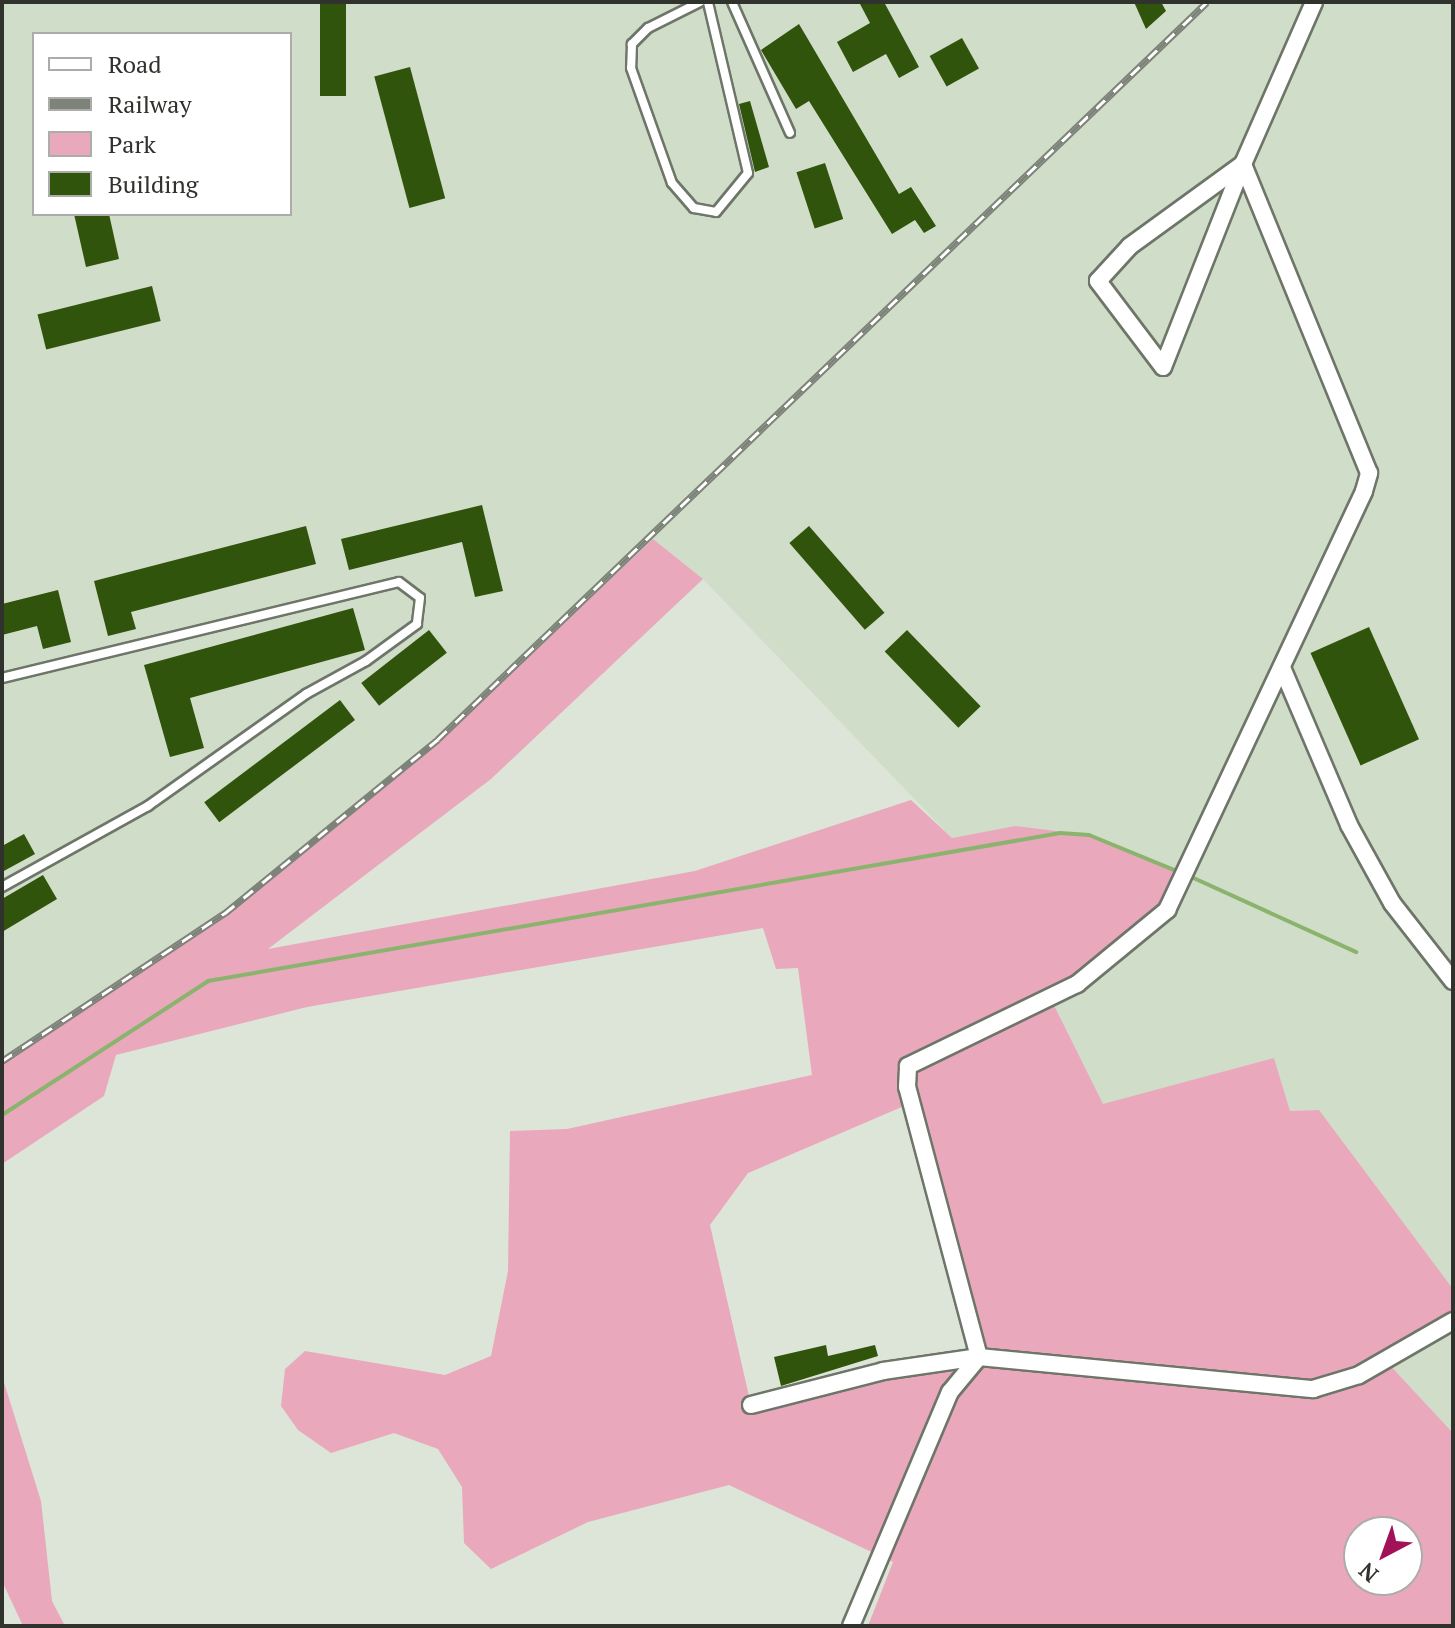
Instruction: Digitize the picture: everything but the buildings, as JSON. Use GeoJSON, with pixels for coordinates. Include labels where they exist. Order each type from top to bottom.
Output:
{"type":"FeatureCollection","features":[{"type":"Feature","properties":{"kind":"street"},"geometry":{"type":"LineString","coordinates":[[1243,164],[1130,246],[1098,281],[1163,367],[1243,164],[1314,2]]}},
{"type":"Feature","properties":{"kind":"street"},"geometry":{"type":"LineString","coordinates":[[979,1357],[907,1087],[908,1066],[1077,984],[1153,926],[1178,890],[1283,670],[1369,473],[1243,164]]}},
{"type":"Feature","properties":{"kind":"street"},"geometry":{"type":"LineString","coordinates":[[1283,670],[1378,877],[1427,955],[1453,981]]}},
{"type":"Feature","properties":{"kind":"street"},"geometry":{"type":"LineString","coordinates":[[751,1405],[883,1371],[979,1357],[1313,1389],[1347,1381],[1453,1321]]}},
{"type":"Feature","properties":{"kind":"street"},"geometry":{"type":"LineString","coordinates":[[851,1626],[950,1392],[979,1357]]}},
{"type":"Feature","properties":{"kind":"lane"},"geometry":{"type":"LineString","coordinates":[[700,2],[648,28],[632,44],[631,68],[672,183],[694,208],[716,212],[748,173],[708,2]]}},
{"type":"Feature","properties":{"kind":"lane"},"geometry":{"type":"LineString","coordinates":[[732,2],[790,133]]}},
{"type":"Feature","properties":{"kind":"lane"},"geometry":{"type":"LineString","coordinates":[[2,678],[399,582],[420,598],[417,624],[376,654],[306,694],[148,806],[2,887]]}},
{"type":"Feature","properties":{"kind":"shaded area"},"geometry":{"type":"Polygon","coordinates":[[[2,2],[1453,2],[1453,1289],[1319,1110],[1290,1111],[1274,1058],[1103,1105],[1051,998],[1184,874],[1089,835],[1015,826],[952,838],[703,579],[653,539],[438,739],[225,913],[2,1061],[2,2]]]}},
{"type":"Feature","properties":{"kind":"shaded area"},"geometry":{"type":"Polygon","coordinates":[[[1453,1321],[1453,1433],[1385,1360],[1453,1321]]]}},
{"type":"Feature","properties":{"kind":"green space"},"geometry":{"type":"Polygon","coordinates":[[[653,539],[703,579],[491,779],[268,949],[695,871],[911,800],[952,838],[1015,826],[1089,835],[1185,874],[1167,910],[1051,999],[1103,1104],[1274,1058],[1290,1111],[1319,1110],[1453,1289],[1453,1321],[1385,1360],[1453,1433],[1453,1626],[868,1626],[893,1562],[729,1485],[588,1522],[491,1569],[464,1543],[462,1487],[438,1449],[394,1433],[331,1453],[298,1430],[281,1406],[285,1369],[305,1351],[445,1375],[491,1356],[508,1271],[510,1131],[567,1129],[812,1075],[798,968],[776,969],[763,928],[307,1007],[116,1055],[104,1096],[2,1164],[2,1061],[225,913],[439,739],[653,539]],[[911,1103],[748,1173],[710,1225],[751,1405],[979,1357],[911,1103]]]}},
{"type":"Feature","properties":{"kind":"green space"},"geometry":{"type":"Polygon","coordinates":[[[2,1376],[41,1501],[52,1601],[65,1626],[23,1626],[2,1581],[2,1376]]]}},
{"type":"Feature","properties":{"kind":"waterway"},"geometry":{"type":"LineString","coordinates":[[2,1115],[208,981],[1060,833],[1089,835],[1179,872]]}},
{"type":"Feature","properties":{"kind":"waterway"},"geometry":{"type":"LineString","coordinates":[[1187,875],[1356,952]]}},
{"type":"Feature","properties":{"kind":"railway"},"geometry":{"type":"LineString","coordinates":[[2,1061],[225,913],[438,739],[1207,2]]}}]}
